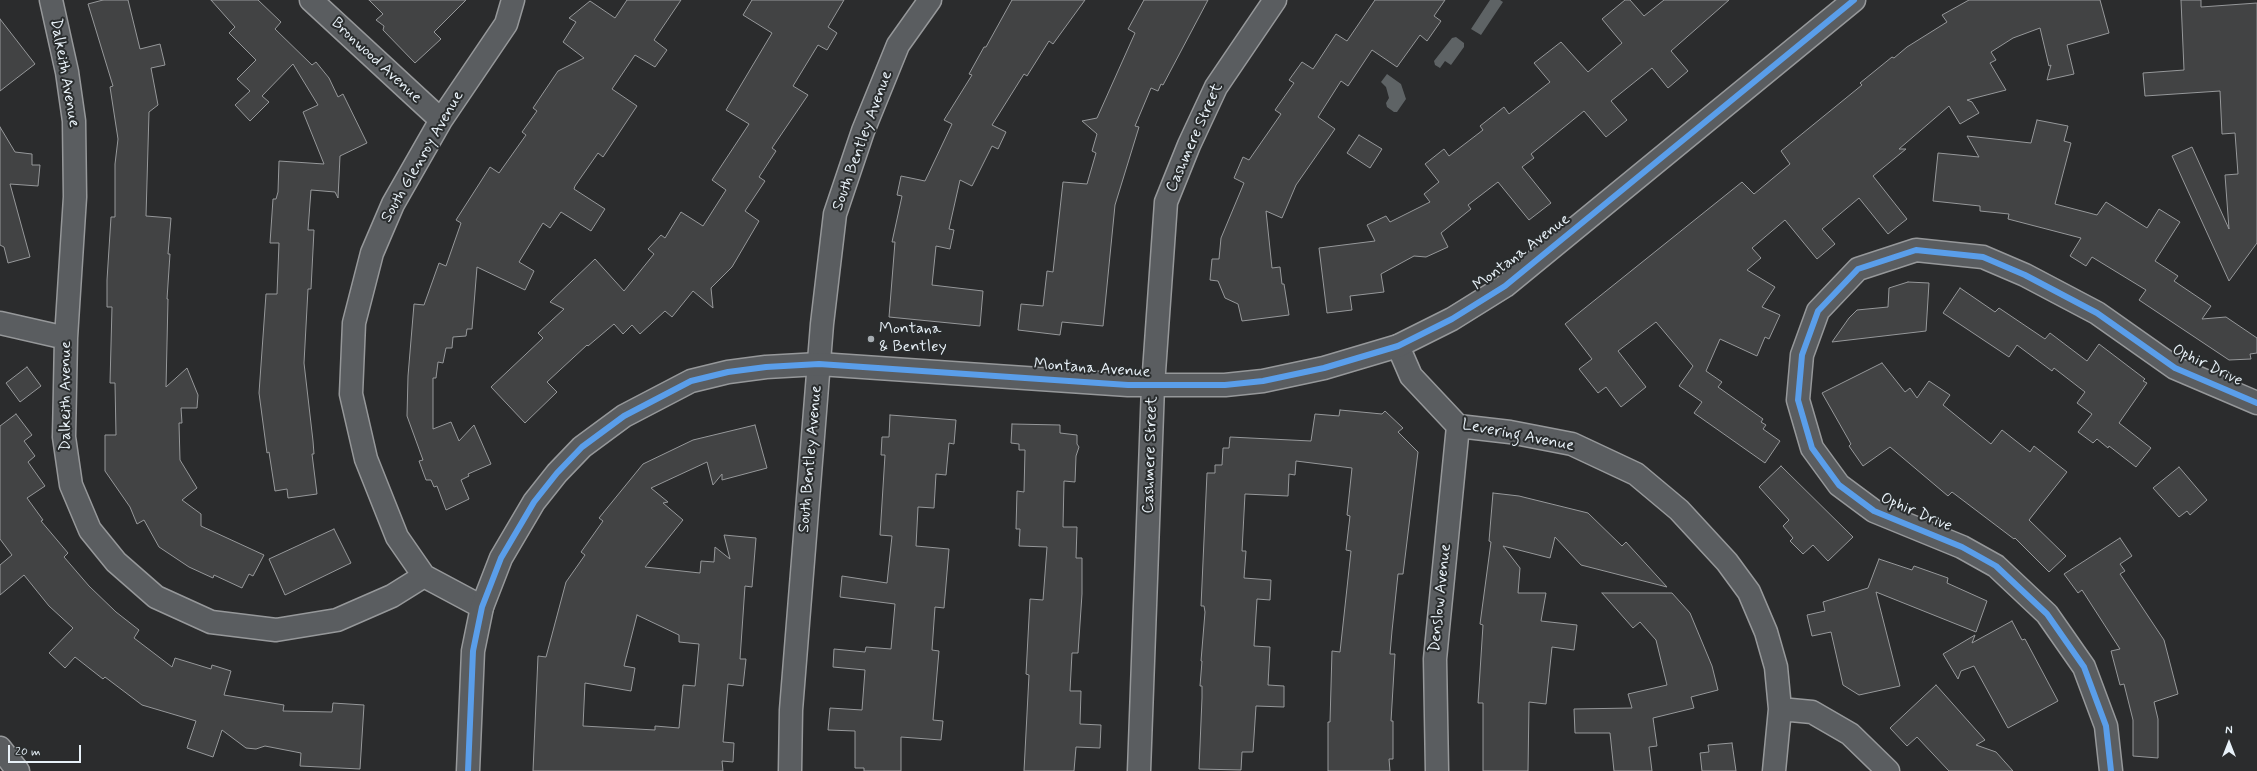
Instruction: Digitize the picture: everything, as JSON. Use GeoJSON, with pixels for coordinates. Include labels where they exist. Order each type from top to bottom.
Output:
{"type":"FeatureCollection","features":[{"type":"Feature","properties":{"kind":"street","name":"Dalkeith Avenue"},"geometry":{"type":"LineString","coordinates":[[51,0],[67,72],[74,121],[75,197],[66,338],[64,437],[71,485],[90,530],[116,562],[156,597],[211,622],[276,630],[337,620],[392,596],[424,576]]}},
{"type":"Feature","properties":{"kind":"street","name":"Bronwood Avenue"},"geometry":{"type":"LineString","coordinates":[[311,0],[441,120]]}},
{"type":"Feature","properties":{"kind":"street","name":"South Glenroy Avenue"},"geometry":{"type":"LineString","coordinates":[[482,607],[424,576],[397,537],[366,459],[351,394],[354,323],[372,253],[393,204],[441,120],[506,24],[513,0]]}},
{"type":"Feature","properties":{"kind":"street","name":"South Bentley Avenue"},"geometry":{"type":"LineString","coordinates":[[790,771],[791,710],[819,364],[836,214],[863,131],[898,46],[930,0]]}},
{"type":"Feature","properties":{"kind":"street","name":"Cashmere Street"},"geometry":{"type":"LineString","coordinates":[[1139,771],[1153,386],[1166,202],[1189,145],[1216,87],[1275,0]]}},
{"type":"Feature","properties":{"kind":"street","name":"Montana Avenue"},"geometry":{"type":"LineString","coordinates":[[468,771],[473,651],[482,607],[501,558],[534,502],[582,447],[624,416],[691,381],[728,372],[751,369],[819,364],[1153,386],[1225,386],[1263,381],[1324,368],[1398,346],[1452,319],[1505,286],[1854,0]]}},
{"type":"Feature","properties":{"kind":"street","name":"Ophir Drive"},"geometry":{"type":"LineString","coordinates":[[2111,771],[2106,726],[2084,668],[2047,614],[1996,566],[1962,547],[1874,511],[1839,485],[1812,448],[1798,400],[1802,355],[1818,310],[1858,269],[1916,250],[1983,257],[2025,275],[2097,313],[2175,368],[2257,403]]}},
{"type":"Feature","properties":{"kind":"street"},"geometry":{"type":"LineString","coordinates":[[0,323],[66,338]]}},
{"type":"Feature","properties":{"kind":"street","name":"Levering Avenue"},"geometry":{"type":"LineString","coordinates":[[1398,346],[1412,376],[1458,426],[1510,432],[1572,444],[1636,474],[1679,510],[1727,562],[1749,592],[1766,632],[1776,667],[1780,709],[1774,771]]}},
{"type":"Feature","properties":{"kind":"street","name":"Denslow Avenue"},"geometry":{"type":"LineString","coordinates":[[1437,771],[1435,659],[1458,426]]}},
{"type":"Feature","properties":{"kind":"street"},"geometry":{"type":"LineString","coordinates":[[1780,709],[1812,712],[1819,716],[1850,734],[1888,771]]}},
{"type":"Feature","properties":{"kind":"street"},"geometry":{"type":"LineString","coordinates":[[0,748],[18,771]]}},
{"type":"Feature","properties":{"kind":"shaded area"},"geometry":{"type":"Polygon","coordinates":[[[1490,0],[1500,0],[1503,2],[1481,35],[1471,29],[1490,0]]]}},
{"type":"Feature","properties":{"kind":"shaded area"},"geometry":{"type":"Polygon","coordinates":[[[1456,37],[1464,43],[1464,47],[1451,65],[1445,61],[1440,68],[1435,65],[1434,61],[1452,38],[1456,37]]]}},
{"type":"Feature","properties":{"kind":"shaded area"},"geometry":{"type":"Polygon","coordinates":[[[1387,74],[1401,84],[1406,99],[1397,112],[1394,112],[1387,107],[1386,103],[1389,98],[1386,87],[1381,82],[1387,74]]]}},
{"type":"Feature","properties":{"kind":"building"},"geometry":{"type":"Polygon","coordinates":[[[103,0],[128,0],[140,49],[160,44],[165,65],[151,68],[158,105],[149,112],[146,216],[171,218],[168,254],[170,254],[167,299],[166,387],[187,368],[198,395],[197,408],[181,408],[182,423],[179,423],[180,460],[197,488],[182,500],[201,514],[201,526],[264,555],[253,576],[249,574],[242,588],[214,575],[213,578],[189,567],[159,547],[144,520],[137,524],[130,507],[105,471],[105,435],[116,435],[115,383],[110,383],[112,307],[107,307],[107,280],[111,217],[115,217],[115,164],[118,139],[110,87],[113,86],[88,4],[103,0]]]}},
{"type":"Feature","properties":{"kind":"building"},"geometry":{"type":"Polygon","coordinates":[[[211,0],[258,0],[281,22],[275,29],[312,65],[316,62],[329,78],[338,97],[343,94],[367,143],[340,156],[338,198],[335,192],[311,190],[308,230],[314,230],[311,289],[308,289],[304,363],[313,441],[314,454],[312,454],[317,494],[288,498],[287,489],[275,491],[269,452],[267,453],[259,393],[266,294],[277,294],[279,243],[270,243],[273,199],[276,199],[278,192],[279,161],[324,164],[303,112],[318,105],[293,64],[262,96],[269,102],[250,121],[235,105],[250,91],[237,79],[256,60],[229,33],[235,27],[211,0]]]}},
{"type":"Feature","properties":{"kind":"building"},"geometry":{"type":"Polygon","coordinates":[[[369,0],[466,0],[434,32],[441,39],[415,63],[383,30],[384,26],[376,20],[383,14],[369,0]]]}},
{"type":"Feature","properties":{"kind":"building"},"geometry":{"type":"Polygon","coordinates":[[[627,0],[681,0],[654,40],[667,50],[655,67],[635,55],[612,89],[637,106],[603,157],[598,153],[575,186],[574,189],[605,209],[591,231],[561,212],[550,228],[543,223],[519,262],[534,271],[525,290],[477,267],[472,329],[467,329],[466,336],[453,337],[452,348],[446,348],[443,363],[438,362],[436,378],[433,378],[433,429],[451,422],[459,441],[474,425],[491,464],[468,474],[469,476],[461,480],[469,499],[446,510],[437,486],[434,487],[431,480],[426,480],[419,461],[423,460],[407,416],[408,376],[414,304],[424,305],[439,263],[446,266],[461,223],[456,220],[490,167],[499,173],[526,135],[522,132],[537,111],[533,108],[558,71],[584,58],[563,42],[576,22],[569,18],[590,1],[615,18],[627,0]]]}},
{"type":"Feature","properties":{"kind":"building"},"geometry":{"type":"Polygon","coordinates":[[[752,0],[844,0],[828,27],[837,33],[827,50],[818,45],[793,86],[808,95],[772,148],[776,151],[759,177],[765,181],[745,211],[759,221],[732,267],[711,288],[713,308],[693,291],[672,317],[665,311],[640,334],[632,325],[623,334],[614,324],[588,346],[587,345],[547,382],[557,392],[525,423],[491,387],[543,338],[538,333],[564,309],[550,302],[595,259],[624,291],[654,254],[648,249],[661,235],[665,238],[681,212],[703,226],[726,190],[712,180],[749,124],[726,110],[772,33],[743,15],[752,0]]]}},
{"type":"Feature","properties":{"kind":"building"},"geometry":{"type":"Polygon","coordinates":[[[1012,0],[1085,0],[1053,44],[1049,41],[1027,76],[1024,74],[992,125],[1006,132],[998,149],[992,146],[972,186],[960,180],[949,229],[954,230],[950,249],[936,246],[932,285],[983,291],[980,326],[889,317],[895,242],[892,242],[902,196],[897,195],[901,176],[925,181],[952,124],[944,120],[972,75],[969,74],[1012,0]]]}},
{"type":"Feature","properties":{"kind":"building"},"geometry":{"type":"Polygon","coordinates":[[[1144,0],[1208,0],[1163,85],[1161,84],[1158,91],[1151,88],[1135,126],[1139,127],[1115,205],[1103,326],[1062,322],[1060,335],[1018,330],[1021,304],[1043,306],[1047,271],[1053,272],[1063,182],[1087,184],[1096,153],[1092,151],[1097,134],[1082,121],[1097,118],[1135,33],[1128,29],[1144,0]]]}},
{"type":"Feature","properties":{"kind":"building"},"geometry":{"type":"Polygon","coordinates":[[[1375,0],[1445,0],[1434,16],[1441,21],[1427,41],[1420,35],[1397,67],[1372,50],[1348,86],[1341,81],[1318,117],[1335,129],[1296,185],[1282,218],[1266,211],[1272,268],[1280,267],[1289,315],[1242,321],[1238,304],[1225,298],[1218,281],[1210,280],[1212,259],[1219,259],[1221,238],[1244,183],[1234,178],[1243,157],[1249,160],[1281,114],[1275,110],[1294,83],[1289,80],[1302,62],[1313,69],[1336,34],[1347,41],[1375,0]]]}},
{"type":"Feature","properties":{"kind":"building"},"geometry":{"type":"Polygon","coordinates":[[[1625,0],[1630,0],[1644,16],[1664,0],[1729,0],[1671,51],[1688,71],[1668,88],[1652,68],[1611,101],[1627,120],[1606,137],[1584,111],[1531,154],[1534,158],[1522,167],[1551,203],[1529,220],[1498,182],[1468,205],[1471,209],[1441,233],[1448,247],[1426,257],[1414,256],[1381,274],[1384,292],[1350,296],[1352,310],[1327,313],[1319,248],[1375,241],[1367,225],[1386,216],[1390,222],[1430,202],[1424,194],[1439,182],[1425,164],[1444,149],[1449,156],[1483,130],[1480,126],[1504,107],[1509,114],[1550,82],[1534,63],[1561,42],[1588,72],[1622,43],[1602,19],[1625,0]]]}},
{"type":"Feature","properties":{"kind":"building"},"geometry":{"type":"Polygon","coordinates":[[[1969,0],[2100,0],[2109,33],[2067,45],[2074,74],[2047,80],[2051,65],[2049,66],[2040,28],[2013,38],[1991,52],[1996,60],[1990,63],[2006,90],[1967,100],[1972,102],[1979,113],[1960,124],[1949,106],[1899,149],[1906,149],[1873,176],[1907,219],[1888,234],[1859,198],[1822,229],[1835,244],[1817,259],[1785,220],[1752,248],[1761,258],[1747,270],[1775,287],[1762,307],[1780,315],[1769,339],[1765,337],[1757,356],[1720,339],[1706,371],[1722,382],[1718,387],[1763,419],[1761,422],[1766,425],[1763,429],[1780,441],[1765,463],[1694,413],[1702,402],[1679,386],[1693,366],[1656,322],[1618,351],[1646,387],[1621,407],[1606,387],[1598,393],[1579,369],[1592,359],[1565,324],[1742,182],[1754,194],[1790,164],[1781,151],[1862,85],[1860,83],[1892,57],[1894,58],[1907,47],[1947,22],[1942,15],[1969,0]]]}},
{"type":"Feature","properties":{"kind":"building"},"geometry":{"type":"Polygon","coordinates":[[[2181,0],[2201,0],[2201,7],[2257,3],[2257,243],[2229,281],[2172,156],[2192,147],[2229,229],[2225,175],[2238,174],[2235,133],[2222,134],[2220,91],[2145,96],[2143,73],[2184,70],[2181,0]]]}},
{"type":"Feature","properties":{"kind":"building"},"geometry":{"type":"Polygon","coordinates":[[[0,19],[35,64],[0,91],[0,19]]]}},
{"type":"Feature","properties":{"kind":"building"},"geometry":{"type":"Polygon","coordinates":[[[2037,120],[2068,126],[2064,141],[2071,143],[2055,204],[2097,215],[2106,202],[2147,228],[2159,209],[2180,222],[2155,261],[2178,276],[2174,281],[2211,306],[2202,319],[2226,317],[2257,338],[2257,353],[2250,354],[2251,359],[2229,360],[2139,300],[2146,290],[2092,257],[2086,266],[2070,256],[2081,238],[2008,219],[2009,214],[1980,211],[1980,206],[1933,201],[1938,153],[1979,157],[1967,136],[2031,143],[2037,120]]]}},
{"type":"Feature","properties":{"kind":"building"},"geometry":{"type":"Polygon","coordinates":[[[0,127],[15,152],[32,154],[32,165],[40,165],[38,186],[10,184],[30,257],[8,263],[4,247],[0,245],[0,127]]]}},
{"type":"Feature","properties":{"kind":"building"},"geometry":{"type":"Polygon","coordinates":[[[1359,135],[1382,149],[1370,168],[1347,153],[1359,135]]]}},
{"type":"Feature","properties":{"kind":"building"},"geometry":{"type":"Polygon","coordinates":[[[1908,282],[1929,283],[1926,331],[1832,342],[1849,318],[1857,310],[1888,307],[1889,288],[1908,282]]]}},
{"type":"Feature","properties":{"kind":"building"},"geometry":{"type":"Polygon","coordinates":[[[1960,288],[1995,312],[1999,308],[2045,339],[2050,333],[2087,361],[2099,344],[2145,379],[2143,381],[2147,383],[2119,423],[2151,448],[2136,467],[2109,446],[2108,448],[2097,439],[2093,443],[2078,432],[2092,414],[2077,403],[2085,392],[2054,368],[2052,371],[2017,345],[2009,357],[1943,313],[1960,288]]]}},
{"type":"Feature","properties":{"kind":"building"},"geometry":{"type":"Polygon","coordinates":[[[1882,363],[1905,392],[1910,388],[1917,398],[1929,381],[1950,395],[1943,405],[1991,444],[2002,430],[2030,452],[2034,446],[2067,472],[2029,520],[2066,556],[2049,572],[2015,538],[2014,539],[1952,492],[1948,496],[1890,447],[1863,466],[1849,446],[1851,444],[1822,393],[1882,363]]]}},
{"type":"Feature","properties":{"kind":"building"},"geometry":{"type":"Polygon","coordinates":[[[27,367],[41,386],[20,402],[6,383],[27,367]]]}},
{"type":"Feature","properties":{"kind":"building"},"geometry":{"type":"Polygon","coordinates":[[[1340,410],[1382,414],[1385,411],[1403,428],[1398,432],[1418,452],[1403,574],[1398,574],[1392,631],[1390,654],[1395,654],[1391,721],[1393,721],[1393,759],[1389,759],[1390,771],[1328,771],[1328,722],[1330,722],[1332,651],[1340,652],[1351,551],[1346,550],[1350,516],[1347,515],[1352,468],[1296,461],[1295,475],[1289,474],[1288,496],[1245,494],[1242,551],[1246,551],[1244,578],[1271,580],[1270,600],[1257,599],[1254,646],[1270,647],[1268,685],[1284,686],[1284,707],[1256,706],[1253,752],[1242,752],[1241,770],[1199,769],[1202,698],[1202,686],[1200,686],[1205,612],[1204,606],[1201,606],[1207,473],[1215,473],[1215,465],[1222,465],[1223,448],[1229,448],[1230,437],[1311,441],[1315,414],[1339,416],[1340,410]]]}},
{"type":"Feature","properties":{"kind":"building"},"geometry":{"type":"Polygon","coordinates":[[[16,414],[32,435],[24,441],[35,456],[28,462],[45,486],[27,498],[43,520],[41,521],[68,553],[64,557],[89,586],[116,612],[139,630],[134,638],[172,667],[175,658],[211,669],[212,665],[231,671],[224,695],[284,705],[283,711],[332,712],[333,703],[364,705],[360,769],[300,766],[301,753],[265,746],[256,749],[246,748],[222,730],[213,757],[187,748],[196,721],[142,705],[105,677],[103,679],[75,657],[65,668],[49,653],[73,628],[49,606],[24,575],[0,595],[0,565],[12,555],[0,539],[0,426],[16,414]]]}},
{"type":"Feature","properties":{"kind":"building"},"geometry":{"type":"Polygon","coordinates":[[[890,415],[956,420],[954,444],[949,443],[946,475],[936,474],[934,508],[918,507],[916,546],[949,549],[944,608],[935,607],[932,650],[939,651],[933,720],[943,721],[941,740],[901,737],[901,771],[864,771],[864,768],[855,768],[855,731],[828,730],[830,708],[862,710],[865,670],[833,667],[834,649],[865,652],[866,647],[891,649],[895,604],[840,597],[842,576],[887,583],[892,536],[880,535],[885,455],[881,455],[882,437],[889,437],[890,415]]]}},
{"type":"Feature","properties":{"kind":"building"},"geometry":{"type":"Polygon","coordinates":[[[1012,424],[1060,425],[1060,433],[1077,435],[1077,444],[1079,447],[1076,456],[1075,482],[1064,481],[1063,527],[1077,527],[1076,558],[1082,558],[1082,594],[1078,653],[1072,653],[1070,691],[1081,691],[1080,724],[1101,725],[1100,748],[1076,747],[1074,771],[1024,771],[1029,675],[1026,674],[1030,599],[1043,600],[1047,547],[1019,546],[1020,529],[1016,529],[1017,491],[1024,492],[1025,450],[1019,450],[1019,444],[1011,443],[1012,424]]]}},
{"type":"Feature","properties":{"kind":"building"},"geometry":{"type":"Polygon","coordinates":[[[755,425],[767,468],[722,480],[722,474],[713,485],[707,462],[651,488],[668,502],[663,503],[683,520],[645,567],[700,573],[701,561],[714,562],[715,547],[730,559],[724,535],[756,538],[752,587],[745,586],[740,659],[746,659],[743,686],[728,684],[723,742],[734,743],[733,762],[722,761],[723,771],[533,771],[538,656],[546,657],[566,582],[585,555],[581,552],[603,521],[599,518],[643,464],[693,440],[755,425]],[[637,615],[624,666],[635,668],[631,691],[585,683],[583,726],[655,730],[655,726],[679,728],[683,685],[695,686],[699,644],[679,642],[679,635],[637,615]]]}},
{"type":"Feature","properties":{"kind":"building"},"geometry":{"type":"Polygon","coordinates":[[[1781,466],[1853,537],[1828,561],[1813,545],[1803,554],[1790,541],[1793,538],[1783,526],[1789,520],[1759,487],[1781,466]]]}},
{"type":"Feature","properties":{"kind":"building"},"geometry":{"type":"Polygon","coordinates":[[[2179,467],[2207,500],[2190,515],[2187,511],[2179,517],[2153,488],[2179,467]]]}},
{"type":"Feature","properties":{"kind":"building"},"geometry":{"type":"Polygon","coordinates":[[[1493,493],[1519,496],[1588,513],[1622,546],[1626,542],[1667,587],[1581,565],[1555,537],[1550,558],[1503,546],[1520,568],[1518,593],[1546,593],[1541,621],[1577,625],[1574,650],[1552,647],[1546,704],[1529,702],[1528,771],[1483,771],[1483,703],[1478,703],[1483,625],[1480,624],[1491,542],[1489,541],[1493,493]]]}},
{"type":"Feature","properties":{"kind":"building"},"geometry":{"type":"Polygon","coordinates":[[[334,529],[351,563],[285,595],[269,559],[334,529]]]}},
{"type":"Feature","properties":{"kind":"building"},"geometry":{"type":"Polygon","coordinates":[[[2120,538],[2132,556],[2120,564],[2125,571],[2120,574],[2164,640],[2178,694],[2154,702],[2158,719],[2158,758],[2133,756],[2133,720],[2124,684],[2120,685],[2111,651],[2120,649],[2082,590],[2078,593],[2064,574],[2120,538]]]}},
{"type":"Feature","properties":{"kind":"building"},"geometry":{"type":"Polygon","coordinates":[[[1879,559],[1912,570],[1914,566],[1948,578],[1947,583],[1987,601],[1976,632],[1876,592],[1900,686],[1859,695],[1843,685],[1831,632],[1812,636],[1807,615],[1825,611],[1823,602],[1868,588],[1879,559]]]}},
{"type":"Feature","properties":{"kind":"building"},"geometry":{"type":"Polygon","coordinates":[[[1602,593],[1672,593],[1690,613],[1712,666],[1718,690],[1691,697],[1694,708],[1653,718],[1657,746],[1649,747],[1652,771],[1614,771],[1610,733],[1575,733],[1574,709],[1632,708],[1628,694],[1667,685],[1656,640],[1640,622],[1633,628],[1602,593]]]}},
{"type":"Feature","properties":{"kind":"building"},"geometry":{"type":"Polygon","coordinates":[[[2012,621],[2022,640],[2025,639],[2058,701],[2008,728],[1974,666],[1961,671],[1958,679],[1943,654],[1975,635],[1972,643],[2012,621]]]}},
{"type":"Feature","properties":{"kind":"building"},"geometry":{"type":"Polygon","coordinates":[[[1936,685],[1985,740],[1976,745],[1996,752],[2013,771],[1949,771],[1917,737],[1907,746],[1890,728],[1936,685]]]}},
{"type":"Feature","properties":{"kind":"building"},"geometry":{"type":"Polygon","coordinates":[[[1732,743],[1736,771],[1702,771],[1700,753],[1709,752],[1708,745],[1732,743]]]}},
{"type":"Feature","properties":{"kind":"cycle path"},"geometry":{"type":"LineString","coordinates":[[468,771],[473,651],[482,607],[501,558],[534,502],[557,473],[582,447],[624,416],[691,381],[728,372],[766,367],[819,364],[1128,385],[1225,385],[1263,381],[1324,368],[1398,346],[1452,319],[1505,286],[1854,0]]}},
{"type":"Feature","properties":{"kind":"cycle path"},"geometry":{"type":"LineString","coordinates":[[2111,771],[2106,726],[2084,667],[2047,614],[1996,566],[1962,547],[1874,511],[1839,485],[1812,448],[1798,400],[1802,355],[1818,311],[1858,269],[1916,250],[1983,257],[2025,275],[2097,313],[2175,368],[2257,403]]}},
{"type":"Feature","properties":{"kind":"place","name":"Montana & Bentley"},"geometry":{"type":"Point","coordinates":[871,339]}}]}
